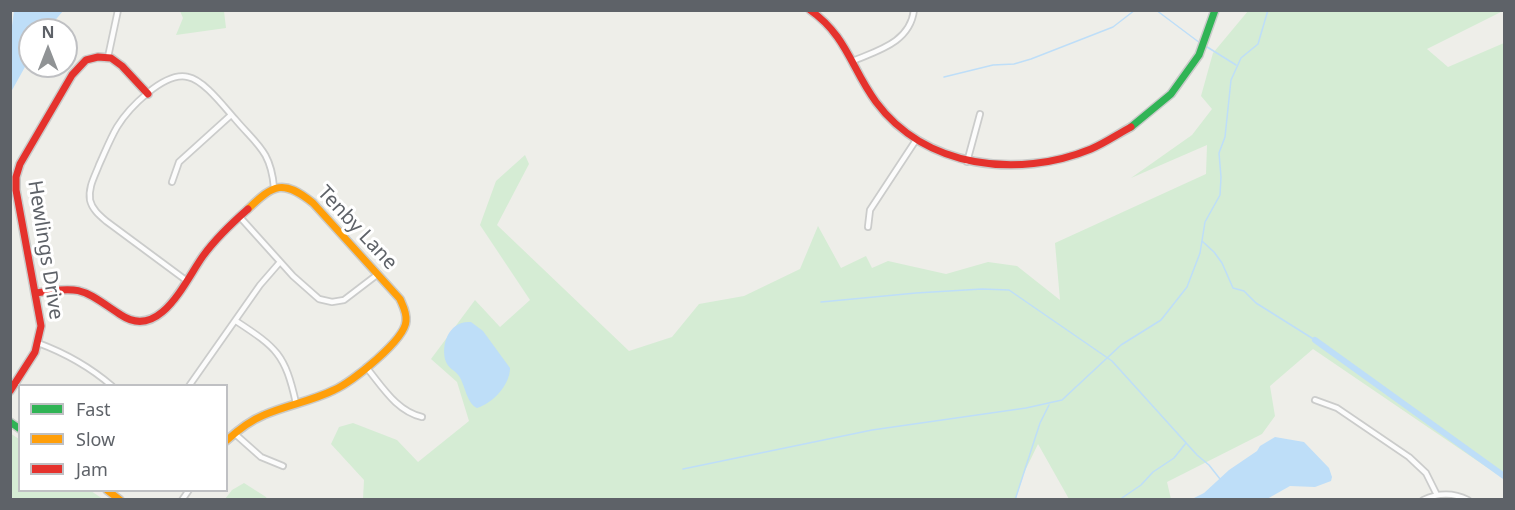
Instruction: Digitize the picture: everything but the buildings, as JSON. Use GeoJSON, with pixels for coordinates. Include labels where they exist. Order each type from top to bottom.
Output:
{"type":"FeatureCollection","features":[{"type":"Feature","properties":{"kind":"street"},"geometry":{"type":"LineString","coordinates":[[118,10],[108,57],[122,66],[148,94]]}},
{"type":"Feature","properties":{"kind":"street"},"geometry":{"type":"LineString","coordinates":[[810,10],[835,30],[867,88],[899,127],[916,140],[946,155],[967,162],[999,167],[1044,164],[1086,150],[1121,133],[1152,112],[1186,78],[1205,44],[1215,10]]}},
{"type":"Feature","properties":{"kind":"street"},"geometry":{"type":"LineString","coordinates":[[853,61],[900,38],[909,27],[914,10]]}},
{"type":"Feature","properties":{"kind":"street","name":"Hewlings Drive"},"geometry":{"type":"LineString","coordinates":[[10,391],[38,343],[41,326],[13,179],[76,69],[92,57],[108,57]]}},
{"type":"Feature","properties":{"kind":"street"},"geometry":{"type":"LineString","coordinates":[[36,293],[70,289],[83,291],[125,318],[144,323],[160,315],[187,281],[213,242],[262,195],[274,188],[268,158],[199,82],[188,77],[170,78],[148,94],[124,117],[114,133],[92,184],[91,203],[106,221],[187,281]]}},
{"type":"Feature","properties":{"kind":"street"},"geometry":{"type":"LineString","coordinates":[[967,162],[980,114]]}},
{"type":"Feature","properties":{"kind":"street"},"geometry":{"type":"LineString","coordinates":[[172,182],[179,162],[231,115]]}},
{"type":"Feature","properties":{"kind":"street"},"geometry":{"type":"LineString","coordinates":[[868,227],[870,210],[916,140]]}},
{"type":"Feature","properties":{"kind":"street","name":"Tenby Lane"},"geometry":{"type":"LineString","coordinates":[[228,439],[257,417],[335,390],[399,339],[407,320],[407,313],[400,299],[303,194],[292,188],[274,188]]}},
{"type":"Feature","properties":{"kind":"street"},"geometry":{"type":"LineString","coordinates":[[239,216],[314,296],[332,302],[349,298],[378,274]]}},
{"type":"Feature","properties":{"kind":"street"},"geometry":{"type":"LineString","coordinates":[[190,384],[263,281],[280,262]]}},
{"type":"Feature","properties":{"kind":"street"},"geometry":{"type":"LineString","coordinates":[[236,321],[278,353],[287,371],[296,403]]}},
{"type":"Feature","properties":{"kind":"street"},"geometry":{"type":"LineString","coordinates":[[38,343],[79,362],[109,384]]}},
{"type":"Feature","properties":{"kind":"street"},"geometry":{"type":"LineString","coordinates":[[366,367],[402,408],[422,417]]}},
{"type":"Feature","properties":{"kind":"street"},"geometry":{"type":"LineString","coordinates":[[1315,400],[1337,408],[1409,458],[1426,473],[1437,495]]}},
{"type":"Feature","properties":{"kind":"street"},"geometry":{"type":"LineString","coordinates":[[234,433],[261,458],[283,466]]}},
{"type":"Feature","properties":{"kind":"street"},"geometry":{"type":"LineString","coordinates":[[1423,500],[1437,495],[1452,494],[1468,500]]}},
{"type":"Feature","properties":{"kind":"green space"},"geometry":{"type":"Polygon","coordinates":[[[180,11],[224,11],[226,28],[176,35],[183,18],[180,11]]]}},
{"type":"Feature","properties":{"kind":"green space"},"geometry":{"type":"Polygon","coordinates":[[[1248,11],[1503,11],[1427,49],[1448,67],[1504,43],[1504,479],[1313,349],[1270,386],[1275,416],[1262,434],[1167,482],[1171,499],[1069,499],[1038,444],[1023,475],[1016,499],[363,499],[364,480],[331,444],[339,427],[353,423],[397,440],[418,462],[469,421],[457,382],[431,359],[475,300],[500,327],[530,300],[480,225],[496,181],[525,155],[529,164],[497,225],[629,351],[672,337],[699,304],[744,296],[800,269],[818,226],[841,268],[866,256],[872,268],[888,261],[946,274],[988,262],[1017,266],[1060,300],[1055,243],[1206,174],[1207,145],[1131,178],[1192,135],[1212,109],[1201,96],[1213,53],[1248,11]]]}},
{"type":"Feature","properties":{"kind":"green space"},"geometry":{"type":"Polygon","coordinates":[[[10,433],[18,438],[18,492],[92,492],[103,499],[11,499],[10,433]]]}},
{"type":"Feature","properties":{"kind":"green space"},"geometry":{"type":"Polygon","coordinates":[[[244,483],[267,499],[225,499],[232,490],[244,483]]]}},
{"type":"Feature","properties":{"kind":"water"},"geometry":{"type":"Polygon","coordinates":[[[14,11],[63,11],[57,18],[18,18],[19,78],[11,92],[10,40],[14,11]]]}},
{"type":"Feature","properties":{"kind":"water"},"geometry":{"type":"Polygon","coordinates":[[[463,322],[471,322],[483,331],[510,368],[507,381],[500,392],[489,402],[477,408],[471,403],[459,376],[447,364],[444,355],[445,341],[452,329],[463,322]]]}},
{"type":"Feature","properties":{"kind":"water"},"geometry":{"type":"Polygon","coordinates":[[[1275,437],[1304,442],[1329,468],[1331,481],[1315,487],[1290,486],[1267,499],[1192,499],[1204,493],[1229,470],[1275,437]]]}},
{"type":"Feature","properties":{"kind":"waterway"},"geometry":{"type":"LineString","coordinates":[[944,77],[993,65],[1014,64],[1031,59],[1113,27],[1135,10]]}},
{"type":"Feature","properties":{"kind":"waterway"},"geometry":{"type":"LineString","coordinates":[[1156,10],[1200,43]]}},
{"type":"Feature","properties":{"kind":"waterway"},"geometry":{"type":"LineString","coordinates":[[683,469],[872,430],[1026,408],[1062,400],[1121,345],[1161,320],[1187,287],[1200,253],[1205,222],[1220,195],[1219,153],[1225,137],[1231,80],[1241,58],[1258,44],[1268,10]]}},
{"type":"Feature","properties":{"kind":"waterway"},"geometry":{"type":"LineString","coordinates":[[1204,45],[1236,65]]}},
{"type":"Feature","properties":{"kind":"waterway"},"geometry":{"type":"LineString","coordinates":[[1202,241],[1222,263],[1233,288],[1244,291],[1256,303],[1315,340]]}},
{"type":"Feature","properties":{"kind":"waterway"},"geometry":{"type":"LineString","coordinates":[[821,302],[916,293],[982,289],[1009,290],[1112,361],[1220,479]]}},
{"type":"Feature","properties":{"kind":"waterway"},"geometry":{"type":"LineString","coordinates":[[1315,340],[1504,476]]}},
{"type":"Feature","properties":{"kind":"waterway"},"geometry":{"type":"LineString","coordinates":[[1015,500],[1040,423],[1049,405]]}},
{"type":"Feature","properties":{"kind":"waterway"},"geometry":{"type":"LineString","coordinates":[[1119,500],[1174,458],[1186,443]]}},
{"type":"Feature","properties":{"kind":"traffic: fast"},"geometry":{"type":"LineString","coordinates":[[1131,127],[1171,94],[1199,55],[1215,10]]}},
{"type":"Feature","properties":{"kind":"traffic: fast"},"geometry":{"type":"LineString","coordinates":[[10,422],[18,428]]}},
{"type":"Feature","properties":{"kind":"traffic: slow"},"geometry":{"type":"LineString","coordinates":[[228,439],[259,417],[342,386],[388,349],[397,339],[406,321],[400,299],[313,203],[303,195],[294,190],[279,188],[265,194],[248,209]]}},
{"type":"Feature","properties":{"kind":"traffic: slow"},"geometry":{"type":"LineString","coordinates":[[110,492],[120,500]]}},
{"type":"Feature","properties":{"kind":"traffic: jam"},"geometry":{"type":"LineString","coordinates":[[810,10],[841,42],[876,102],[896,124],[920,141],[946,154],[974,162],[1004,165],[1034,164],[1091,149],[1131,127]]}},
{"type":"Feature","properties":{"kind":"traffic: jam"},"geometry":{"type":"LineString","coordinates":[[10,391],[35,352],[41,326],[16,190],[16,177],[20,164],[72,75],[86,60],[98,57],[111,58],[122,66],[148,94]]}},
{"type":"Feature","properties":{"kind":"traffic: jam"},"geometry":{"type":"LineString","coordinates":[[36,293],[74,290],[90,295],[121,315],[135,321],[148,320],[170,305],[208,249],[248,209]]}}]}
